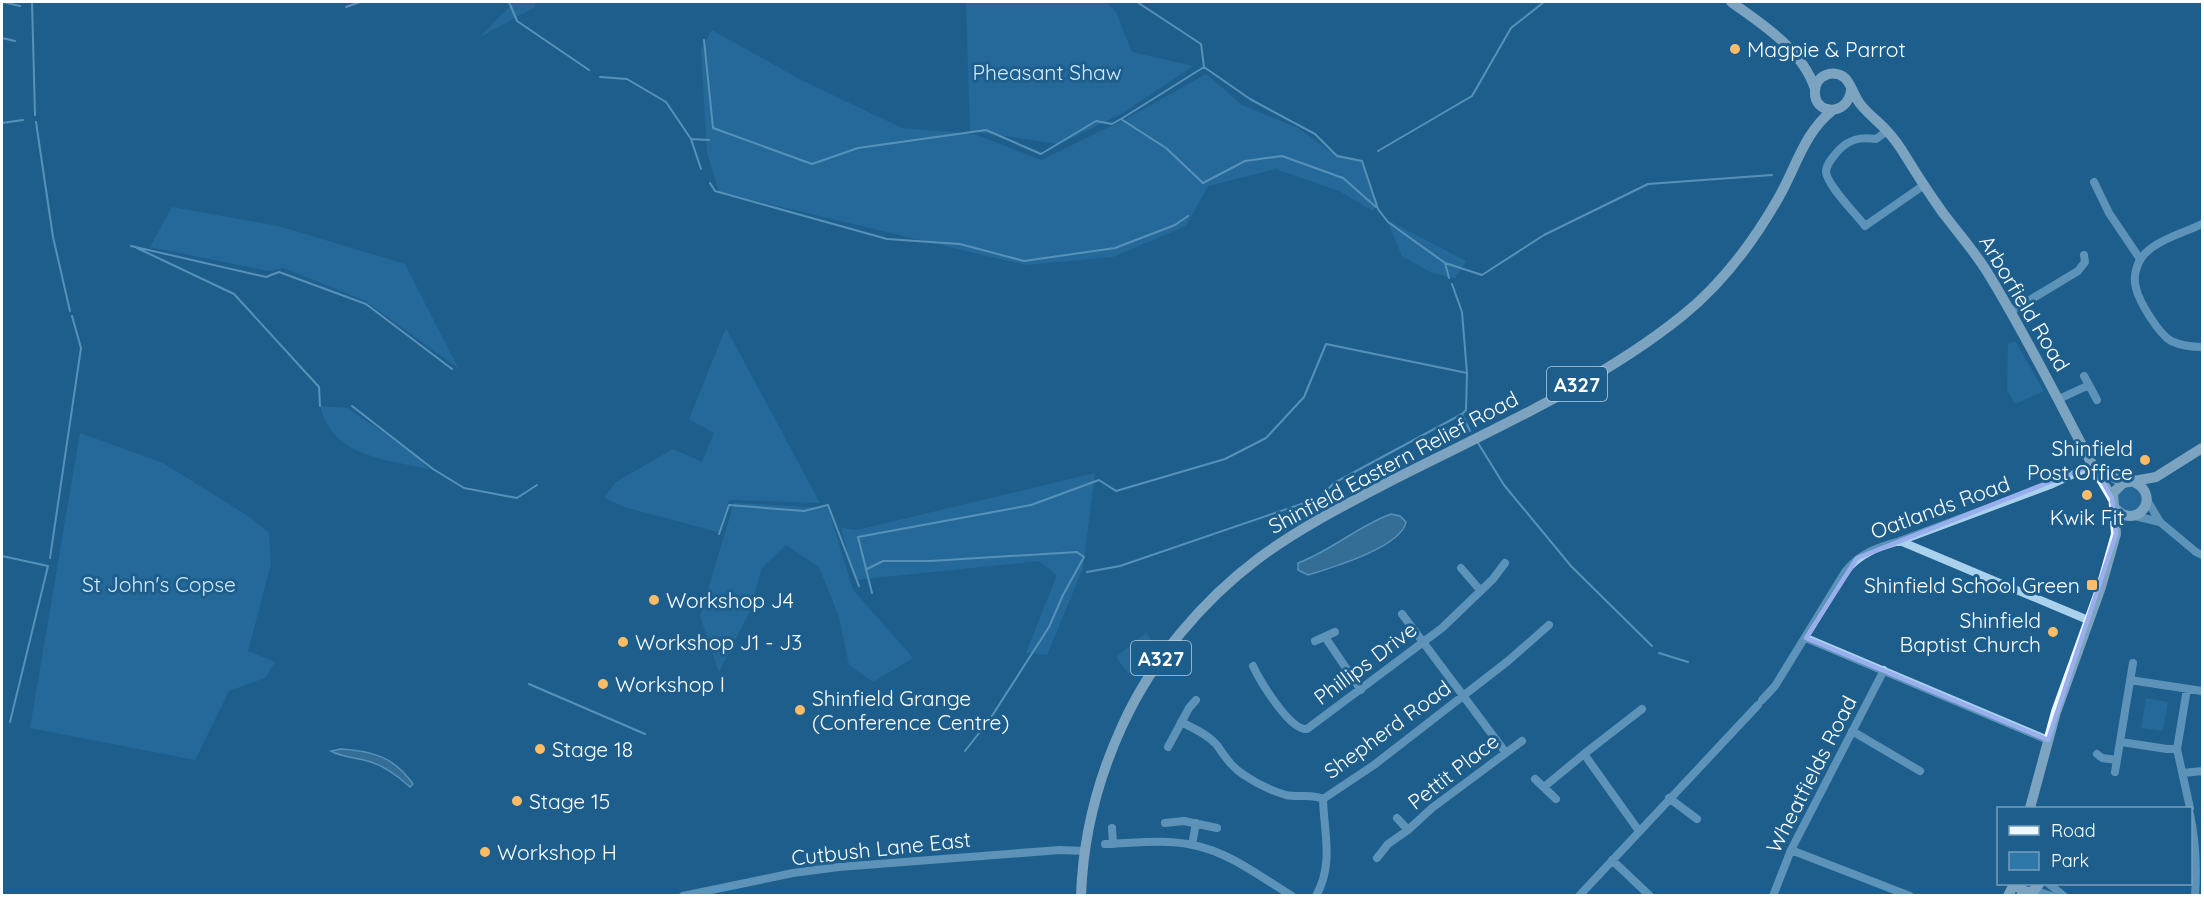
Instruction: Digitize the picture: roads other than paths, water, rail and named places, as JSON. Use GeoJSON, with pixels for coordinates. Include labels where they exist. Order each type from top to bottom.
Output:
{"type":"FeatureCollection","features":[{"type":"Feature","properties":{"kind":"main road","name":"A327"},"geometry":{"type":"LineString","coordinates":[[1731,2],[1773,34],[1813,70],[1828,75],[1843,76],[1851,90],[1848,101],[1838,109]]}},
{"type":"Feature","properties":{"kind":"main road","name":"A327"},"geometry":{"type":"LineString","coordinates":[[1798,58],[1806,69],[1818,102]]}},
{"type":"Feature","properties":{"kind":"main road"},"geometry":{"type":"LineString","coordinates":[[1815,89],[1820,79],[1828,75]]}},
{"type":"Feature","properties":{"kind":"main road","name":"Arborfield Road"},"geometry":{"type":"LineString","coordinates":[[1851,90],[1867,113],[1887,131],[1924,186],[1977,256],[2059,399],[2113,503]]}},
{"type":"Feature","properties":{"kind":"main road"},"geometry":{"type":"LineString","coordinates":[[1818,102],[1827,109],[1838,109]]}},
{"type":"Feature","properties":{"kind":"main road","name":"Shinfield Eastern Relief Road"},"geometry":{"type":"LineString","coordinates":[[1081,896],[1084,851],[1098,785],[1110,752],[1128,712],[1160,659],[1183,631],[1224,588],[1261,556],[1322,517],[1593,375],[1653,338],[1683,315],[1718,282],[1751,241],[1779,196],[1815,126],[1818,102]]}},
{"type":"Feature","properties":{"kind":"main road","name":"Arborfield Road"},"geometry":{"type":"LineString","coordinates":[[1838,109],[1857,108],[1867,113]]}},
{"type":"Feature","properties":{"kind":"main road","name":"Shinfield Eastern Relief Road"},"geometry":{"type":"LineString","coordinates":[[1815,126],[1838,109]]}},
{"type":"Feature","properties":{"kind":"main road"},"geometry":{"type":"LineString","coordinates":[[2030,807],[2071,666],[2105,573],[2116,534],[2113,503],[2115,489],[2129,483],[2156,477],[2202,448]]}},
{"type":"Feature","properties":{"kind":"main road"},"geometry":{"type":"LineString","coordinates":[[2093,465],[2129,483],[2140,485],[2147,498]]}},
{"type":"Feature","properties":{"kind":"main road"},"geometry":{"type":"LineString","coordinates":[[2116,534],[2142,511],[2156,477]]}},
{"type":"Feature","properties":{"kind":"main road"},"geometry":{"type":"LineString","coordinates":[[2113,503],[2119,513],[2134,516]]}},
{"type":"Feature","properties":{"kind":"main road"},"geometry":{"type":"LineString","coordinates":[[2016,885],[2019,888],[2030,890]]}},
{"type":"Feature","properties":{"kind":"street"},"geometry":{"type":"LineString","coordinates":[[1887,131],[1876,139],[1859,137],[1842,146],[1830,159],[1826,171],[1831,183],[1865,226],[1924,186]]}},
{"type":"Feature","properties":{"kind":"street"},"geometry":{"type":"LineString","coordinates":[[2094,182],[2109,213],[2140,259]]}},
{"type":"Feature","properties":{"kind":"street"},"geometry":{"type":"LineString","coordinates":[[2202,224],[2150,248],[2140,259],[2135,272],[2136,288],[2156,328],[2169,340],[2186,346],[2202,347]]}},
{"type":"Feature","properties":{"kind":"street"},"geometry":{"type":"LineString","coordinates":[[2010,312],[2078,271],[2085,262],[2084,255]]}},
{"type":"Feature","properties":{"kind":"street"},"geometry":{"type":"LineString","coordinates":[[2084,376],[2097,400]]}},
{"type":"Feature","properties":{"kind":"street"},"geometry":{"type":"LineString","coordinates":[[2059,399],[2089,385]]}},
{"type":"Feature","properties":{"kind":"street","name":"Oatlands Road"},"geometry":{"type":"LineString","coordinates":[[1579,896],[1775,686],[1845,572],[1857,558],[1884,544],[1900,541],[2050,485],[2093,465]]}},
{"type":"Feature","properties":{"kind":"street"},"geometry":{"type":"LineString","coordinates":[[2147,498],[2160,522],[2202,555]]}},
{"type":"Feature","properties":{"kind":"street"},"geometry":{"type":"LineString","coordinates":[[2134,516],[2160,522]]}},
{"type":"Feature","properties":{"kind":"street"},"geometry":{"type":"LineString","coordinates":[[1900,541],[2088,620]]}},
{"type":"Feature","properties":{"kind":"street","name":"Phillips Drive"},"geometry":{"type":"LineString","coordinates":[[1253,666],[1266,690],[1297,728],[1307,729],[1442,628],[1493,579],[1504,562]]}},
{"type":"Feature","properties":{"kind":"street"},"geometry":{"type":"LineString","coordinates":[[1461,568],[1480,590]]}},
{"type":"Feature","properties":{"kind":"street"},"geometry":{"type":"LineString","coordinates":[[1402,614],[1506,753]]}},
{"type":"Feature","properties":{"kind":"street","name":"Shepherd Road"},"geometry":{"type":"LineString","coordinates":[[1316,896],[1327,869],[1328,850],[1323,799],[1374,765],[1464,696],[1549,625]]}},
{"type":"Feature","properties":{"kind":"street"},"geometry":{"type":"LineString","coordinates":[[1315,641],[1335,632]]}},
{"type":"Feature","properties":{"kind":"street"},"geometry":{"type":"LineString","coordinates":[[1325,638],[1361,690]]}},
{"type":"Feature","properties":{"kind":"street"},"geometry":{"type":"LineString","coordinates":[[1806,638],[2048,740]]}},
{"type":"Feature","properties":{"kind":"street"},"geometry":{"type":"LineString","coordinates":[[2115,772],[2133,663]]}},
{"type":"Feature","properties":{"kind":"street","name":"Wheatfields Road"},"geometry":{"type":"LineString","coordinates":[[1773,896],[1791,850],[1884,670]]}},
{"type":"Feature","properties":{"kind":"street"},"geometry":{"type":"LineString","coordinates":[[2130,680],[2202,691]]}},
{"type":"Feature","properties":{"kind":"street"},"geometry":{"type":"LineString","coordinates":[[2187,689],[2177,749],[2189,807]]}},
{"type":"Feature","properties":{"kind":"street"},"geometry":{"type":"LineString","coordinates":[[1168,747],[1196,700]]}},
{"type":"Feature","properties":{"kind":"street"},"geometry":{"type":"LineString","coordinates":[[1544,787],[1584,754],[1634,720],[1642,710]]}},
{"type":"Feature","properties":{"kind":"street"},"geometry":{"type":"LineString","coordinates":[[1181,722],[1200,732],[1215,744],[1231,766],[1243,774],[1286,795],[1318,796],[1323,799]]}},
{"type":"Feature","properties":{"kind":"street"},"geometry":{"type":"LineString","coordinates":[[1852,731],[1920,771]]}},
{"type":"Feature","properties":{"kind":"street","name":"Pettit Place"},"geometry":{"type":"LineString","coordinates":[[1377,858],[1388,844],[1408,830],[1432,808],[1522,741]]}},
{"type":"Feature","properties":{"kind":"street"},"geometry":{"type":"LineString","coordinates":[[2121,742],[2177,749]]}},
{"type":"Feature","properties":{"kind":"street"},"geometry":{"type":"LineString","coordinates":[[1584,754],[1640,831]]}},
{"type":"Feature","properties":{"kind":"street"},"geometry":{"type":"LineString","coordinates":[[2097,754],[2102,758],[2117,760]]}},
{"type":"Feature","properties":{"kind":"street"},"geometry":{"type":"LineString","coordinates":[[2182,773],[2202,771]]}},
{"type":"Feature","properties":{"kind":"street"},"geometry":{"type":"LineString","coordinates":[[1534,779],[1556,799]]}},
{"type":"Feature","properties":{"kind":"street"},"geometry":{"type":"LineString","coordinates":[[1669,798],[1697,819]]}},
{"type":"Feature","properties":{"kind":"street","name":"Pettit Place"},"geometry":{"type":"LineString","coordinates":[[1397,818],[1408,830]]}},
{"type":"Feature","properties":{"kind":"street"},"geometry":{"type":"LineString","coordinates":[[1165,823],[1196,823],[1217,828]]}},
{"type":"Feature","properties":{"kind":"street"},"geometry":{"type":"LineString","coordinates":[[1192,845],[1196,823]]}},
{"type":"Feature","properties":{"kind":"street"},"geometry":{"type":"LineString","coordinates":[[2192,827],[2197,861],[2195,896]]}},
{"type":"Feature","properties":{"kind":"street"},"geometry":{"type":"LineString","coordinates":[[1112,828],[1109,844],[1157,842],[1192,845],[1225,856],[1292,896]]}},
{"type":"Feature","properties":{"kind":"street","name":"Cutbush Lane East"},"geometry":{"type":"LineString","coordinates":[[683,896],[793,873],[839,867],[1060,850],[1084,851]]}},
{"type":"Feature","properties":{"kind":"street"},"geometry":{"type":"LineString","coordinates":[[1791,850],[1910,896]]}},
{"type":"Feature","properties":{"kind":"street"},"geometry":{"type":"LineString","coordinates":[[1612,860],[1650,896]]}},
{"type":"Feature","properties":{"kind":"street"},"geometry":{"type":"LineString","coordinates":[[2050,885],[2064,896]]}},
{"type":"Feature","properties":{"kind":"street"},"geometry":{"type":"LineString","coordinates":[[2030,890],[2051,896]]}},
{"type":"Feature","properties":{"kind":"waterway"},"geometry":{"type":"LineString","coordinates":[[3,2],[20,6]]}},
{"type":"Feature","properties":{"kind":"waterway"},"geometry":{"type":"LineString","coordinates":[[32,2],[35,115]]}},
{"type":"Feature","properties":{"kind":"waterway"},"geometry":{"type":"LineString","coordinates":[[346,7],[360,2]]}},
{"type":"Feature","properties":{"kind":"waterway"},"geometry":{"type":"LineString","coordinates":[[509,2],[517,21],[589,70]]}},
{"type":"Feature","properties":{"kind":"waterway"},"geometry":{"type":"LineString","coordinates":[[1137,2],[1201,44],[1204,67],[1250,99],[1315,134],[1337,156],[1362,161],[1378,209],[1388,222],[1445,263],[1482,275],[1544,235],[1648,184],[1772,175]]}},
{"type":"Feature","properties":{"kind":"waterway"},"geometry":{"type":"LineString","coordinates":[[1378,151],[1472,96],[1511,28],[1544,2]]}},
{"type":"Feature","properties":{"kind":"waterway"},"geometry":{"type":"LineString","coordinates":[[2,38],[15,41]]}},
{"type":"Feature","properties":{"kind":"waterway"},"geometry":{"type":"LineString","coordinates":[[704,40],[713,128],[812,164],[858,148],[986,130],[1041,154],[1096,121],[1112,124],[1204,67]]}},
{"type":"Feature","properties":{"kind":"waterway"},"geometry":{"type":"LineString","coordinates":[[600,77],[627,79],[666,102],[691,139],[701,169]]}},
{"type":"Feature","properties":{"kind":"waterway"},"geometry":{"type":"LineString","coordinates":[[1121,119],[1166,148],[1203,183],[1245,161],[1282,156],[1343,178],[1376,207]]}},
{"type":"Feature","properties":{"kind":"waterway"},"geometry":{"type":"LineString","coordinates":[[2,123],[23,120]]}},
{"type":"Feature","properties":{"kind":"waterway"},"geometry":{"type":"LineString","coordinates":[[36,122],[53,237],[70,311]]}},
{"type":"Feature","properties":{"kind":"waterway"},"geometry":{"type":"LineString","coordinates":[[691,139],[709,140]]}},
{"type":"Feature","properties":{"kind":"waterway"},"geometry":{"type":"LineString","coordinates":[[710,183],[715,191],[887,239],[960,244],[1024,261],[1115,248],[1175,225],[1188,216]]}},
{"type":"Feature","properties":{"kind":"waterway"},"geometry":{"type":"LineString","coordinates":[[131,246],[266,277],[279,272],[366,304],[452,369]]}},
{"type":"Feature","properties":{"kind":"waterway"},"geometry":{"type":"LineString","coordinates":[[137,248],[234,294],[319,387],[320,406]]}},
{"type":"Feature","properties":{"kind":"waterway"},"geometry":{"type":"LineString","coordinates":[[1445,263],[1449,278]]}},
{"type":"Feature","properties":{"kind":"waterway"},"geometry":{"type":"LineString","coordinates":[[872,593],[858,537],[1031,505],[1099,480],[1116,491],[1225,459],[1266,438],[1304,397],[1326,344],[1467,373],[1462,312],[1452,284]]}},
{"type":"Feature","properties":{"kind":"waterway"},"geometry":{"type":"LineString","coordinates":[[50,558],[81,348],[72,316]]}},
{"type":"Feature","properties":{"kind":"waterway"},"geometry":{"type":"LineString","coordinates":[[1467,373],[1466,410],[1462,414],[1470,431]]}},
{"type":"Feature","properties":{"kind":"waterway"},"geometry":{"type":"LineString","coordinates":[[352,406],[433,469],[464,488],[517,498],[537,485]]}},
{"type":"Feature","properties":{"kind":"waterway"},"geometry":{"type":"LineString","coordinates":[[1087,572],[1120,566],[1319,498],[1334,483],[1462,414]]}},
{"type":"Feature","properties":{"kind":"waterway"},"geometry":{"type":"LineString","coordinates":[[1478,443],[1504,485],[1571,566],[1652,646]]}},
{"type":"Feature","properties":{"kind":"waterway"},"geometry":{"type":"LineString","coordinates":[[719,534],[729,505],[804,511],[828,505],[859,586]]}},
{"type":"Feature","properties":{"kind":"waterway"},"geometry":{"type":"LineString","coordinates":[[867,569],[883,561],[930,561],[1077,552],[1084,557],[1049,627],[990,719],[965,751]]}},
{"type":"Feature","properties":{"kind":"waterway"},"geometry":{"type":"LineString","coordinates":[[2,556],[48,566],[10,722]]}},
{"type":"Feature","properties":{"kind":"waterway"},"geometry":{"type":"LineString","coordinates":[[1659,653],[1688,662]]}},
{"type":"Feature","properties":{"kind":"waterway"},"geometry":{"type":"LineString","coordinates":[[529,684],[645,734]]}},
{"type":"Feature","properties":{"kind":"place","name":"Magpie & Parrot"},"geometry":{"type":"Point","coordinates":[1735,49]}},
{"type":"Feature","properties":{"kind":"place","name":"Shinfield Post Office"},"geometry":{"type":"Point","coordinates":[2145,460]}},
{"type":"Feature","properties":{"kind":"place","name":"Kwik Fit"},"geometry":{"type":"Point","coordinates":[2087,495]}},
{"type":"Feature","properties":{"kind":"place","name":"Shinfield School Green"},"geometry":{"type":"Point","coordinates":[2092,585]}},
{"type":"Feature","properties":{"kind":"place","name":"Workshop J4"},"geometry":{"type":"Point","coordinates":[654,600]}},
{"type":"Feature","properties":{"kind":"place","name":"Shinfield Baptist Church"},"geometry":{"type":"Point","coordinates":[2053,632]}},
{"type":"Feature","properties":{"kind":"place","name":"Workshop J1 - J3"},"geometry":{"type":"Point","coordinates":[623,642]}},
{"type":"Feature","properties":{"kind":"place","name":"Workshop I"},"geometry":{"type":"Point","coordinates":[603,684]}},
{"type":"Feature","properties":{"kind":"place","name":"Shinfield Grange (Conference Centre)"},"geometry":{"type":"Point","coordinates":[800,710]}},
{"type":"Feature","properties":{"kind":"place","name":"Stage 18"},"geometry":{"type":"Point","coordinates":[540,749]}},
{"type":"Feature","properties":{"kind":"place","name":"Stage 15"},"geometry":{"type":"Point","coordinates":[517,801]}},
{"type":"Feature","properties":{"kind":"place","name":"Workshop H"},"geometry":{"type":"Point","coordinates":[485,852]}},
{"type":"Feature","properties":{"kind":"park label","name":"Pheasant Shaw"},"geometry":{"type":"Point","coordinates":[1047,72]}},
{"type":"Feature","properties":{"kind":"park label","name":"St John's Copse"},"geometry":{"type":"Point","coordinates":[159,584]}}]}
